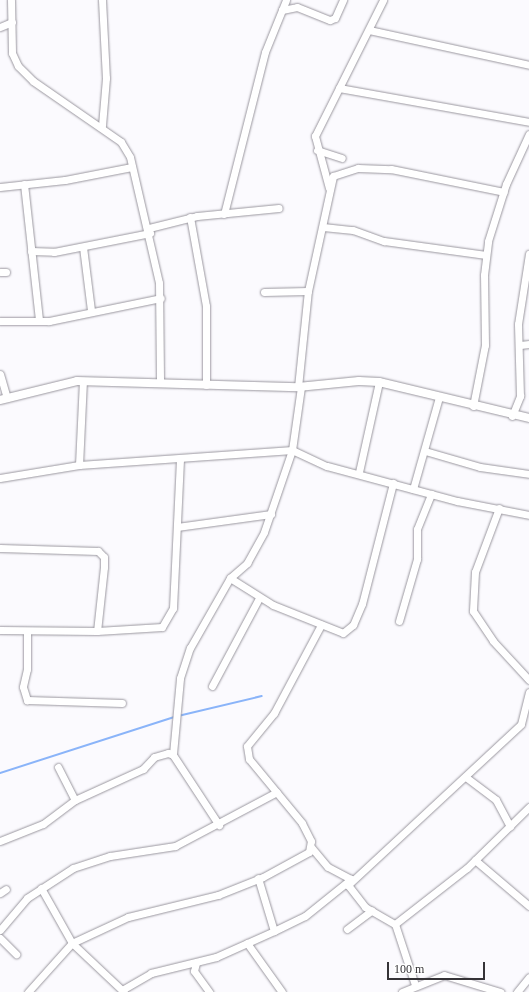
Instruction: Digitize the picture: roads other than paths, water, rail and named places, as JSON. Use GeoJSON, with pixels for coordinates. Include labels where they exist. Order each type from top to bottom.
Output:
{"type":"FeatureCollection","features":[{"type":"Feature","properties":{"kind":"street"},"geometry":{"type":"LineString","coordinates":[[11,0],[12,53],[23,72],[102,126],[121,142],[132,167],[149,231],[160,298],[160,383]]}},
{"type":"Feature","properties":{"kind":"street"},"geometry":{"type":"LineString","coordinates":[[102,0],[106,70],[102,126]]}},
{"type":"Feature","properties":{"kind":"street"},"geometry":{"type":"LineString","coordinates":[[224,214],[265,52],[286,0]]}},
{"type":"Feature","properties":{"kind":"street"},"geometry":{"type":"LineString","coordinates":[[282,10],[297,7],[330,20],[335,18],[343,0]]}},
{"type":"Feature","properties":{"kind":"street"},"geometry":{"type":"LineString","coordinates":[[329,188],[317,150],[318,127],[384,0]]}},
{"type":"Feature","properties":{"kind":"street"},"geometry":{"type":"LineString","coordinates":[[0,27],[12,22]]}},
{"type":"Feature","properties":{"kind":"street"},"geometry":{"type":"LineString","coordinates":[[369,30],[529,65]]}},
{"type":"Feature","properties":{"kind":"street"},"geometry":{"type":"LineString","coordinates":[[339,88],[529,122]]}},
{"type":"Feature","properties":{"kind":"street"},"geometry":{"type":"LineString","coordinates":[[474,406],[485,345],[486,254],[504,192],[529,134]]}},
{"type":"Feature","properties":{"kind":"street"},"geometry":{"type":"LineString","coordinates":[[317,150],[342,158]]}},
{"type":"Feature","properties":{"kind":"street"},"geometry":{"type":"LineString","coordinates":[[0,187],[132,167]]}},
{"type":"Feature","properties":{"kind":"street"},"geometry":{"type":"LineString","coordinates":[[219,825],[173,754],[180,678],[198,632],[230,578],[238,574],[254,552],[271,514],[292,450],[308,291],[323,227],[329,188],[338,172],[376,168],[504,192]]}},
{"type":"Feature","properties":{"kind":"street"},"geometry":{"type":"LineString","coordinates":[[24,184],[39,320]]}},
{"type":"Feature","properties":{"kind":"street"},"geometry":{"type":"LineString","coordinates":[[31,251],[54,252],[83,247],[149,231],[190,217],[279,208]]}},
{"type":"Feature","properties":{"kind":"street"},"geometry":{"type":"LineString","coordinates":[[190,217],[206,306],[206,385]]}},
{"type":"Feature","properties":{"kind":"street"},"geometry":{"type":"LineString","coordinates":[[323,227],[353,230],[384,242],[486,254]]}},
{"type":"Feature","properties":{"kind":"street"},"geometry":{"type":"LineString","coordinates":[[83,247],[91,310]]}},
{"type":"Feature","properties":{"kind":"street"},"geometry":{"type":"LineString","coordinates":[[512,416],[520,396],[519,305],[527,276],[529,254]]}},
{"type":"Feature","properties":{"kind":"street"},"geometry":{"type":"LineString","coordinates":[[264,292],[308,291]]}},
{"type":"Feature","properties":{"kind":"street"},"geometry":{"type":"LineString","coordinates":[[0,321],[39,320],[160,298]]}},
{"type":"Feature","properties":{"kind":"street"},"geometry":{"type":"LineString","coordinates":[[520,345],[529,344]]}},
{"type":"Feature","properties":{"kind":"street"},"geometry":{"type":"LineString","coordinates":[[0,374],[4,399],[83,381],[299,387],[379,382],[512,416],[529,418]]}},
{"type":"Feature","properties":{"kind":"street"},"geometry":{"type":"LineString","coordinates":[[79,465],[83,381]]}},
{"type":"Feature","properties":{"kind":"street"},"geometry":{"type":"LineString","coordinates":[[359,472],[379,382]]}},
{"type":"Feature","properties":{"kind":"street"},"geometry":{"type":"LineString","coordinates":[[413,489],[425,451],[439,397]]}},
{"type":"Feature","properties":{"kind":"street"},"geometry":{"type":"LineString","coordinates":[[0,478],[79,465],[180,460],[292,450],[319,464],[359,472],[431,494],[529,515]]}},
{"type":"Feature","properties":{"kind":"street"},"geometry":{"type":"LineString","coordinates":[[425,451],[480,466],[529,474]]}},
{"type":"Feature","properties":{"kind":"street"},"geometry":{"type":"LineString","coordinates":[[0,630],[97,631],[162,627],[169,620],[174,608],[180,460]]}},
{"type":"Feature","properties":{"kind":"street"},"geometry":{"type":"LineString","coordinates":[[230,578],[259,598],[343,633],[353,625],[362,604],[393,483]]}},
{"type":"Feature","properties":{"kind":"street"},"geometry":{"type":"LineString","coordinates":[[399,621],[417,559],[417,529],[431,494]]}},
{"type":"Feature","properties":{"kind":"street"},"geometry":{"type":"LineString","coordinates":[[499,508],[475,572],[473,611],[493,641],[529,680]]}},
{"type":"Feature","properties":{"kind":"street"},"geometry":{"type":"LineString","coordinates":[[177,527],[271,514]]}},
{"type":"Feature","properties":{"kind":"street"},"geometry":{"type":"LineString","coordinates":[[0,548],[98,551],[104,557],[104,567],[97,631]]}},
{"type":"Feature","properties":{"kind":"street"},"geometry":{"type":"LineString","coordinates":[[212,686],[259,598]]}},
{"type":"Feature","properties":{"kind":"street"},"geometry":{"type":"LineString","coordinates":[[321,625],[274,713],[247,746],[249,759],[302,823],[311,847],[328,867],[350,882],[372,910],[395,924],[415,985]]}},
{"type":"Feature","properties":{"kind":"street"},"geometry":{"type":"LineString","coordinates":[[27,631],[27,669],[23,687],[27,700],[122,703]]}},
{"type":"Feature","properties":{"kind":"street"},"geometry":{"type":"LineString","coordinates":[[41,888],[72,943],[123,991],[151,974],[196,963],[247,943],[274,932],[305,916],[350,882],[467,778],[521,724],[529,692]]}},
{"type":"Feature","properties":{"kind":"street"},"geometry":{"type":"LineString","coordinates":[[0,842],[43,824],[75,800],[143,770],[160,754],[173,754]]}},
{"type":"Feature","properties":{"kind":"street"},"geometry":{"type":"LineString","coordinates":[[58,767],[75,800]]}},
{"type":"Feature","properties":{"kind":"street"},"geometry":{"type":"LineString","coordinates":[[467,778],[496,800],[510,826]]}},
{"type":"Feature","properties":{"kind":"street"},"geometry":{"type":"LineString","coordinates":[[0,930],[18,907],[41,888],[90,861],[175,846],[219,825],[277,792]]}},
{"type":"Feature","properties":{"kind":"street"},"geometry":{"type":"LineString","coordinates":[[395,924],[475,860],[529,807]]}},
{"type":"Feature","properties":{"kind":"street"},"geometry":{"type":"LineString","coordinates":[[28,992],[72,943],[128,917],[218,895],[258,878],[309,852],[311,847]]}},
{"type":"Feature","properties":{"kind":"street"},"geometry":{"type":"LineString","coordinates":[[475,860],[528,904]]}},
{"type":"Feature","properties":{"kind":"street"},"geometry":{"type":"LineString","coordinates":[[258,878],[274,932]]}},
{"type":"Feature","properties":{"kind":"street"},"geometry":{"type":"LineString","coordinates":[[347,929],[372,910]]}},
{"type":"Feature","properties":{"kind":"street"},"geometry":{"type":"LineString","coordinates":[[0,938],[16,954]]}},
{"type":"Feature","properties":{"kind":"street"},"geometry":{"type":"LineString","coordinates":[[247,943],[282,992]]}},
{"type":"Feature","properties":{"kind":"street"},"geometry":{"type":"LineString","coordinates":[[196,963],[194,971],[209,992]]}},
{"type":"Feature","properties":{"kind":"street"},"geometry":{"type":"LineString","coordinates":[[402,992],[438,975],[456,975],[500,992]]}},
{"type":"Feature","properties":{"kind":"street"},"geometry":{"type":"LineString","coordinates":[[517,992],[529,977]]}},
{"type":"Feature","properties":{"kind":"waterway"},"geometry":{"type":"LineString","coordinates":[[178,716],[262,696]]}},
{"type":"Feature","properties":{"kind":"waterway"},"geometry":{"type":"LineString","coordinates":[[0,773],[174,717]]}}]}
